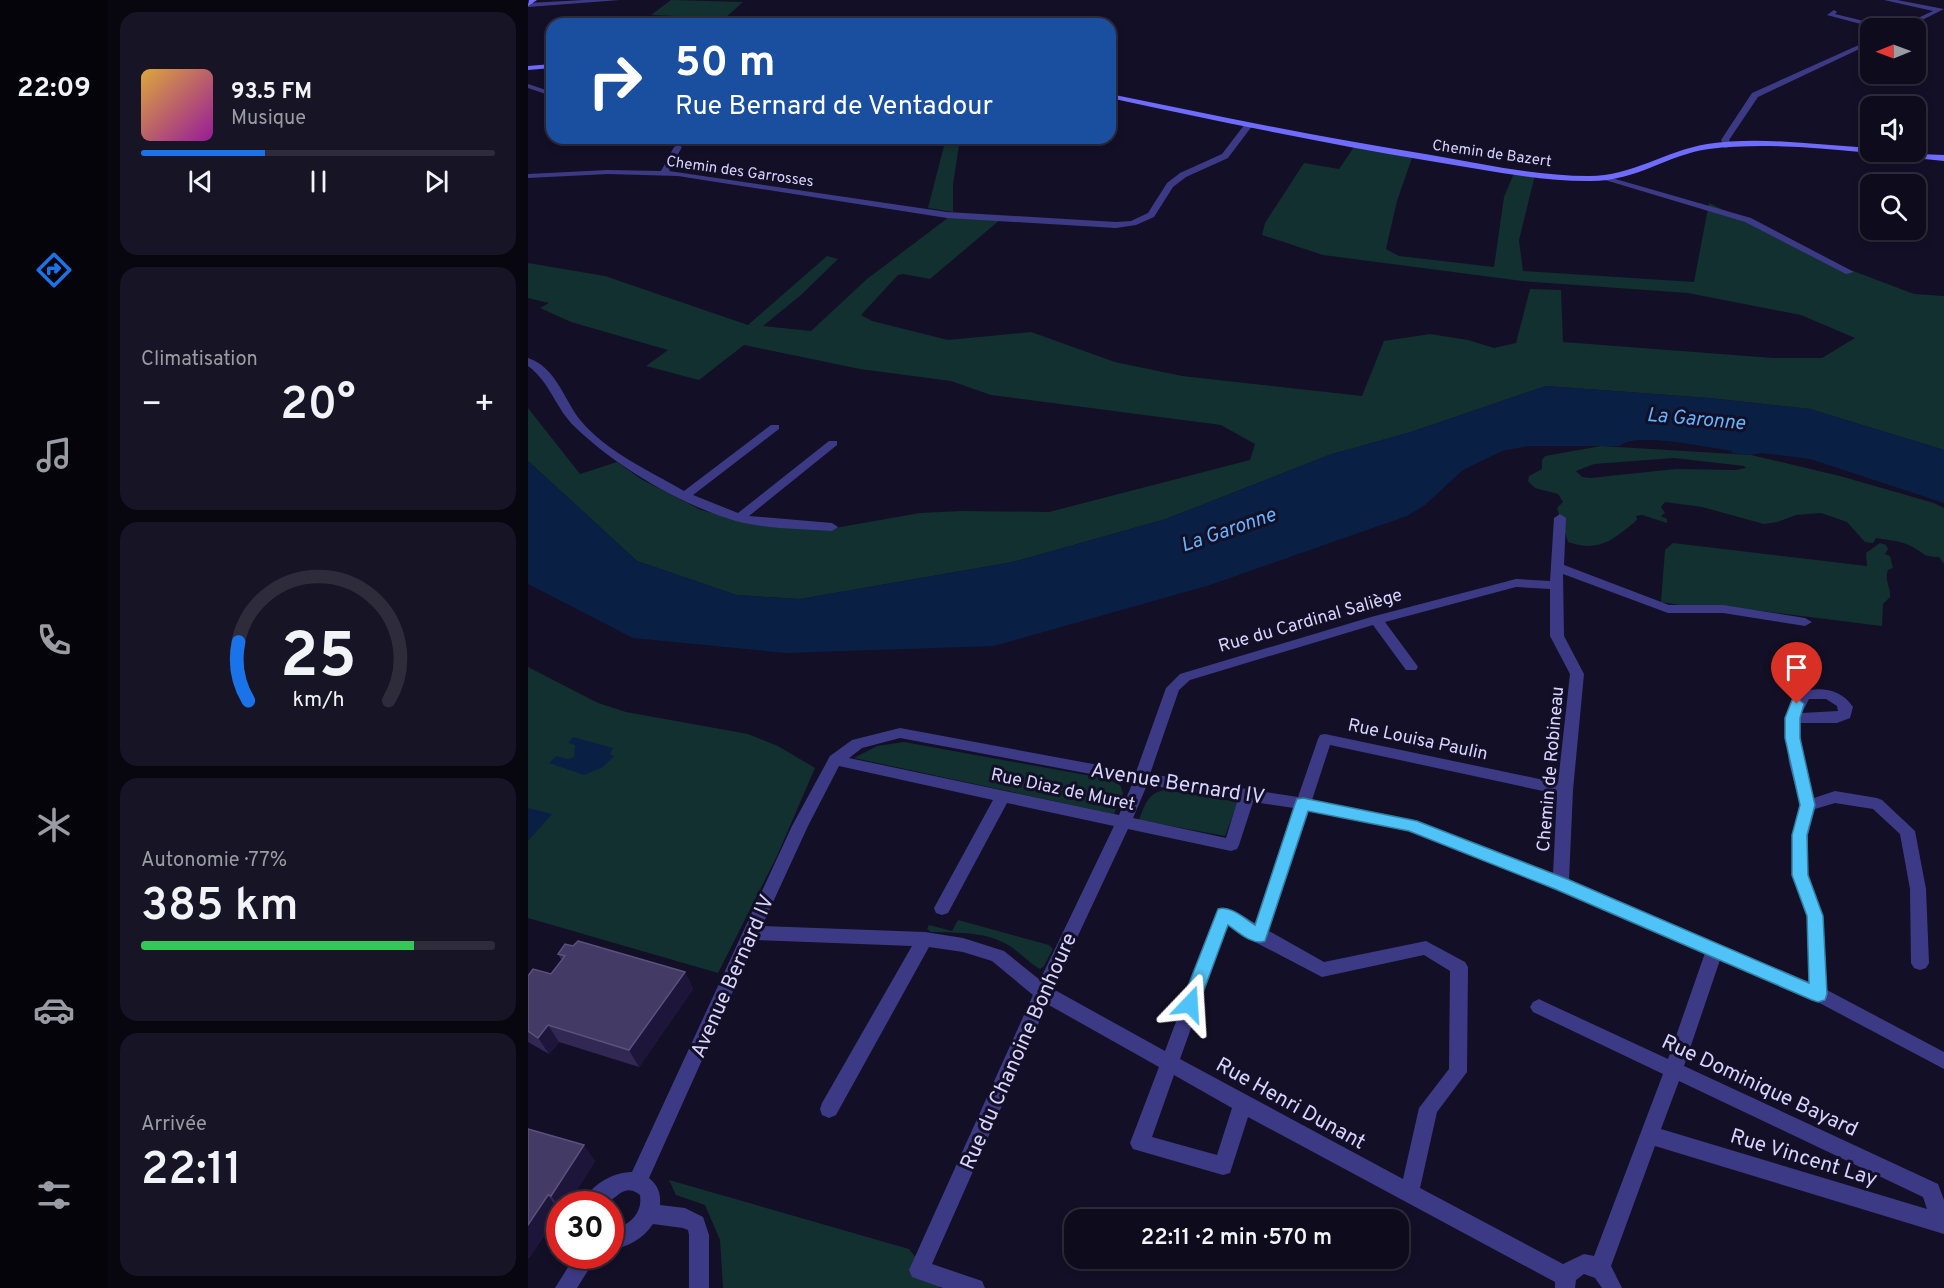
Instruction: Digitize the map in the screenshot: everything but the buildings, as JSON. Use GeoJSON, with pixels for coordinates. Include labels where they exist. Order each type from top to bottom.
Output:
{"type":"FeatureCollection","features":[{"type":"Feature","properties":{"kind":"street"},"geometry":{"type":"LineString","coordinates":[[528,4],[534,0]]}},
{"type":"Feature","properties":{"kind":"street"},"geometry":{"type":"LineString","coordinates":[[528,4],[617,0]]}},
{"type":"Feature","properties":{"kind":"street"},"geometry":{"type":"LineString","coordinates":[[1887,0],[1941,10]]}},
{"type":"Feature","properties":{"kind":"street"},"geometry":{"type":"LineString","coordinates":[[1923,18],[1941,10]]}},
{"type":"Feature","properties":{"kind":"street"},"geometry":{"type":"LineString","coordinates":[[1834,12],[1830,15],[1860,22]]}},
{"type":"Feature","properties":{"kind":"street"},"geometry":{"type":"LineString","coordinates":[[1726,143],[1755,94],[1860,47]]}},
{"type":"Feature","properties":{"kind":"street"},"geometry":{"type":"LineString","coordinates":[[528,68],[546,66]]}},
{"type":"Feature","properties":{"kind":"street"},"geometry":{"type":"LineString","coordinates":[[528,86],[546,92]]}},
{"type":"Feature","properties":{"kind":"street","name":"Chemin de Bazert"},"geometry":{"type":"LineString","coordinates":[[1116,97],[1322,141],[1504,169],[1608,178],[1633,172],[1671,156],[1726,143],[1860,150]]}},
{"type":"Feature","properties":{"kind":"street","name":"Chemin des Garrosses"},"geometry":{"type":"LineString","coordinates":[[528,176],[608,172],[663,174],[947,215],[1116,225],[1143,220],[1151,215],[1170,185],[1183,176],[1226,156],[1248,126]]}},
{"type":"Feature","properties":{"kind":"street"},"geometry":{"type":"LineString","coordinates":[[663,174],[678,147]]}},
{"type":"Feature","properties":{"kind":"street"},"geometry":{"type":"LineString","coordinates":[[1926,156],[1944,158]]}},
{"type":"Feature","properties":{"kind":"street"},"geometry":{"type":"LineString","coordinates":[[1608,178],[1748,220],[1848,272]]}},
{"type":"Feature","properties":{"kind":"street"},"geometry":{"type":"LineString","coordinates":[[528,361],[542,371],[577,423],[619,459],[685,496],[739,518],[832,527]]}},
{"type":"Feature","properties":{"kind":"street"},"geometry":{"type":"LineString","coordinates":[[685,496],[775,427]]}},
{"type":"Feature","properties":{"kind":"street"},"geometry":{"type":"LineString","coordinates":[[739,518],[833,443]]}},
{"type":"Feature","properties":{"kind":"street","name":"Chemin de Robineau"},"geometry":{"type":"LineString","coordinates":[[1560,519],[1556,585],[1557,636],[1577,674],[1565,790],[1561,884]]}},
{"type":"Feature","properties":{"kind":"street"},"geometry":{"type":"LineString","coordinates":[[1557,567],[1668,609],[1723,609],[1805,622]]}},
{"type":"Feature","properties":{"kind":"street","name":"Rue du Cardinal Saliège"},"geometry":{"type":"LineString","coordinates":[[1140,778],[1173,688],[1185,677],[1376,620],[1516,583],[1556,585]]}},
{"type":"Feature","properties":{"kind":"street"},"geometry":{"type":"LineString","coordinates":[[1376,620],[1410,667]]}},
{"type":"Feature","properties":{"kind":"street"},"geometry":{"type":"LineString","coordinates":[[1793,718],[1793,738],[1808,805],[1800,835],[1800,875],[1815,916],[1818,994]]}},
{"type":"Feature","properties":{"kind":"street","name":"Avenue Bernard IV"},"geometry":{"type":"LineString","coordinates":[[637,1182],[800,826],[835,760],[857,744],[900,733],[1411,825],[1561,884],[1818,994],[1944,1061]]}},
{"type":"Feature","properties":{"kind":"street","name":"Rue Louisa Paulin"},"geometry":{"type":"LineString","coordinates":[[1259,936],[1324,740],[1565,790]]}},
{"type":"Feature","properties":{"kind":"street","name":"Rue Diaz de Muret"},"geometry":{"type":"LineString","coordinates":[[835,760],[1231,845],[1247,795]]}},
{"type":"Feature","properties":{"kind":"street","name":"Rue du Chanoine Bonhoure"},"geometry":{"type":"LineString","coordinates":[[975,1288],[919,1270],[1123,821],[1140,778]]}},
{"type":"Feature","properties":{"kind":"street"},"geometry":{"type":"LineString","coordinates":[[942,908],[1002,796]]}},
{"type":"Feature","properties":{"kind":"street"},"geometry":{"type":"LineString","coordinates":[[1808,805],[1835,797],[1877,804],[1908,831],[1917,889],[1920,963]]}},
{"type":"Feature","properties":{"kind":"street"},"geometry":{"type":"LineString","coordinates":[[1243,1104],[1223,1166],[1140,1143],[1224,914],[1322,970],[1426,948],[1459,967],[1458,1071],[1428,1108],[1409,1194]]}},
{"type":"Feature","properties":{"kind":"street","name":"Rue Henri Dunant"},"geometry":{"type":"LineString","coordinates":[[752,933],[926,939],[963,945],[998,956],[1044,993],[1566,1282]]}},
{"type":"Feature","properties":{"kind":"street"},"geometry":{"type":"LineString","coordinates":[[829,1109],[926,939]]}},
{"type":"Feature","properties":{"kind":"street"},"geometry":{"type":"LineString","coordinates":[[1600,1269],[1674,1069],[1714,951]]}},
{"type":"Feature","properties":{"kind":"street","name":"Rue Dominique Bayard"},"geometry":{"type":"LineString","coordinates":[[1539,1007],[1931,1191],[1943,1224]]}},
{"type":"Feature","properties":{"kind":"street","name":"Rue Vincent Lay"},"geometry":{"type":"LineString","coordinates":[[1650,1135],[1943,1224]]}},
{"type":"Feature","properties":{"kind":"street"},"geometry":{"type":"LineString","coordinates":[[605,1191],[617,1184],[637,1182],[644,1185],[651,1197],[648,1214],[635,1230],[624,1236]]}},
{"type":"Feature","properties":{"kind":"street"},"geometry":{"type":"LineString","coordinates":[[648,1214],[685,1218],[696,1224],[699,1235],[699,1288]]}},
{"type":"Feature","properties":{"kind":"street"},"geometry":{"type":"LineString","coordinates":[[1566,1282],[1576,1265],[1584,1264],[1600,1269],[1606,1275],[1612,1288]]}},
{"type":"Feature","properties":{"kind":"street"},"geometry":{"type":"LineString","coordinates":[[565,1288],[578,1269]]}},
{"type":"Feature","properties":{"kind":"green space"},"geometry":{"type":"Polygon","coordinates":[[[671,0],[743,2],[725,18],[651,15],[671,0]]]}},
{"type":"Feature","properties":{"kind":"green space"},"geometry":{"type":"Polygon","coordinates":[[[944,144],[959,144],[953,185],[953,212],[928,208],[944,144]]]}},
{"type":"Feature","properties":{"kind":"green space"},"geometry":{"type":"Polygon","coordinates":[[[1354,147],[1412,158],[1397,201],[1386,249],[1399,256],[1494,267],[1504,197],[1514,173],[1535,175],[1519,240],[1523,271],[1694,282],[1709,203],[1848,269],[1914,294],[1944,296],[1944,450],[1810,409],[1709,398],[1546,386],[1411,432],[1329,455],[1166,519],[1013,562],[800,599],[736,595],[637,561],[528,461],[528,408],[580,474],[617,462],[641,479],[701,510],[752,523],[829,529],[920,513],[1049,512],[1250,460],[1255,444],[1221,425],[991,395],[951,381],[860,369],[744,345],[699,380],[646,366],[668,350],[571,322],[540,308],[549,303],[528,298],[528,263],[605,276],[748,325],[827,256],[838,259],[801,295],[763,326],[811,331],[867,279],[949,217],[1001,219],[930,279],[898,275],[861,315],[872,321],[948,340],[1031,332],[1115,362],[1182,376],[1362,396],[1384,341],[1430,334],[1468,340],[1494,348],[1516,343],[1530,289],[1561,290],[1563,342],[1773,358],[1822,358],[1855,338],[1801,315],[1688,293],[1522,281],[1323,255],[1262,235],[1265,223],[1304,163],[1339,169],[1354,147]]]}},
{"type":"Feature","properties":{"kind":"green space"},"geometry":{"type":"Polygon","coordinates":[[[1601,446],[1751,455],[1840,476],[1934,503],[1944,508],[1944,564],[1939,557],[1927,556],[1900,542],[1876,538],[1873,543],[1865,542],[1847,522],[1821,513],[1796,515],[1764,524],[1702,507],[1665,502],[1661,507],[1665,513],[1661,516],[1667,519],[1667,523],[1642,515],[1636,516],[1637,520],[1606,542],[1589,546],[1579,545],[1568,542],[1557,508],[1563,502],[1558,494],[1535,488],[1528,481],[1529,476],[1542,469],[1542,460],[1545,456],[1601,446]],[[1674,458],[1594,464],[1576,471],[1582,477],[1590,478],[1676,469],[1736,470],[1746,468],[1674,458]]]}},
{"type":"Feature","properties":{"kind":"green space"},"geometry":{"type":"Polygon","coordinates":[[[1673,543],[1867,566],[1866,553],[1880,543],[1886,545],[1888,549],[1885,554],[1890,556],[1893,568],[1888,570],[1887,574],[1890,597],[1883,604],[1882,626],[1723,606],[1692,607],[1661,602],[1665,550],[1673,543]]]}},
{"type":"Feature","properties":{"kind":"green space"},"geometry":{"type":"Polygon","coordinates":[[[528,667],[598,703],[626,712],[748,734],[778,746],[815,768],[777,856],[718,973],[528,918],[528,667]]]}},
{"type":"Feature","properties":{"kind":"green space"},"geometry":{"type":"Polygon","coordinates":[[[904,742],[1108,779],[1120,785],[1123,793],[1114,814],[854,758],[877,746],[904,742]]]}},
{"type":"Feature","properties":{"kind":"green space"},"geometry":{"type":"Polygon","coordinates":[[[1164,790],[1238,802],[1225,836],[1139,820],[1150,797],[1164,790]]]}},
{"type":"Feature","properties":{"kind":"green space"},"geometry":{"type":"Polygon","coordinates":[[[958,920],[1049,945],[1053,949],[1040,969],[1001,941],[981,935],[931,932],[927,929],[929,925],[952,931],[958,920]]]}},
{"type":"Feature","properties":{"kind":"green space"},"geometry":{"type":"Polygon","coordinates":[[[669,1180],[909,1249],[940,1288],[723,1288],[720,1240],[705,1205],[676,1195],[669,1180]]]}},
{"type":"Feature","properties":{"kind":"water","name":"La Garonne"},"geometry":{"type":"Polygon","coordinates":[[[1546,386],[1709,398],[1810,409],[1944,450],[1944,503],[1810,459],[1761,453],[1751,455],[1731,453],[1732,451],[1654,440],[1628,442],[1620,446],[1528,446],[1502,451],[1463,470],[1425,505],[1407,516],[1210,585],[994,646],[786,653],[633,638],[528,584],[528,461],[637,561],[736,595],[800,599],[1013,562],[1166,519],[1329,455],[1411,432],[1546,386]]]}},
{"type":"Feature","properties":{"kind":"water"},"geometry":{"type":"Polygon","coordinates":[[[573,737],[613,748],[610,754],[614,756],[603,767],[584,775],[549,763],[556,756],[568,759],[574,757],[575,745],[568,743],[573,737]]]}},
{"type":"Feature","properties":{"kind":"water"},"geometry":{"type":"Polygon","coordinates":[[[528,808],[552,814],[528,841],[528,808]]]}},
{"type":"Feature","properties":{"kind":"route"},"geometry":{"type":"LineString","coordinates":[[1190,1004],[1224,914],[1259,936],[1303,804],[1411,825],[1561,884],[1818,994],[1815,916],[1800,875],[1800,835],[1808,805],[1793,738],[1793,718],[1797,704]]}}]}
